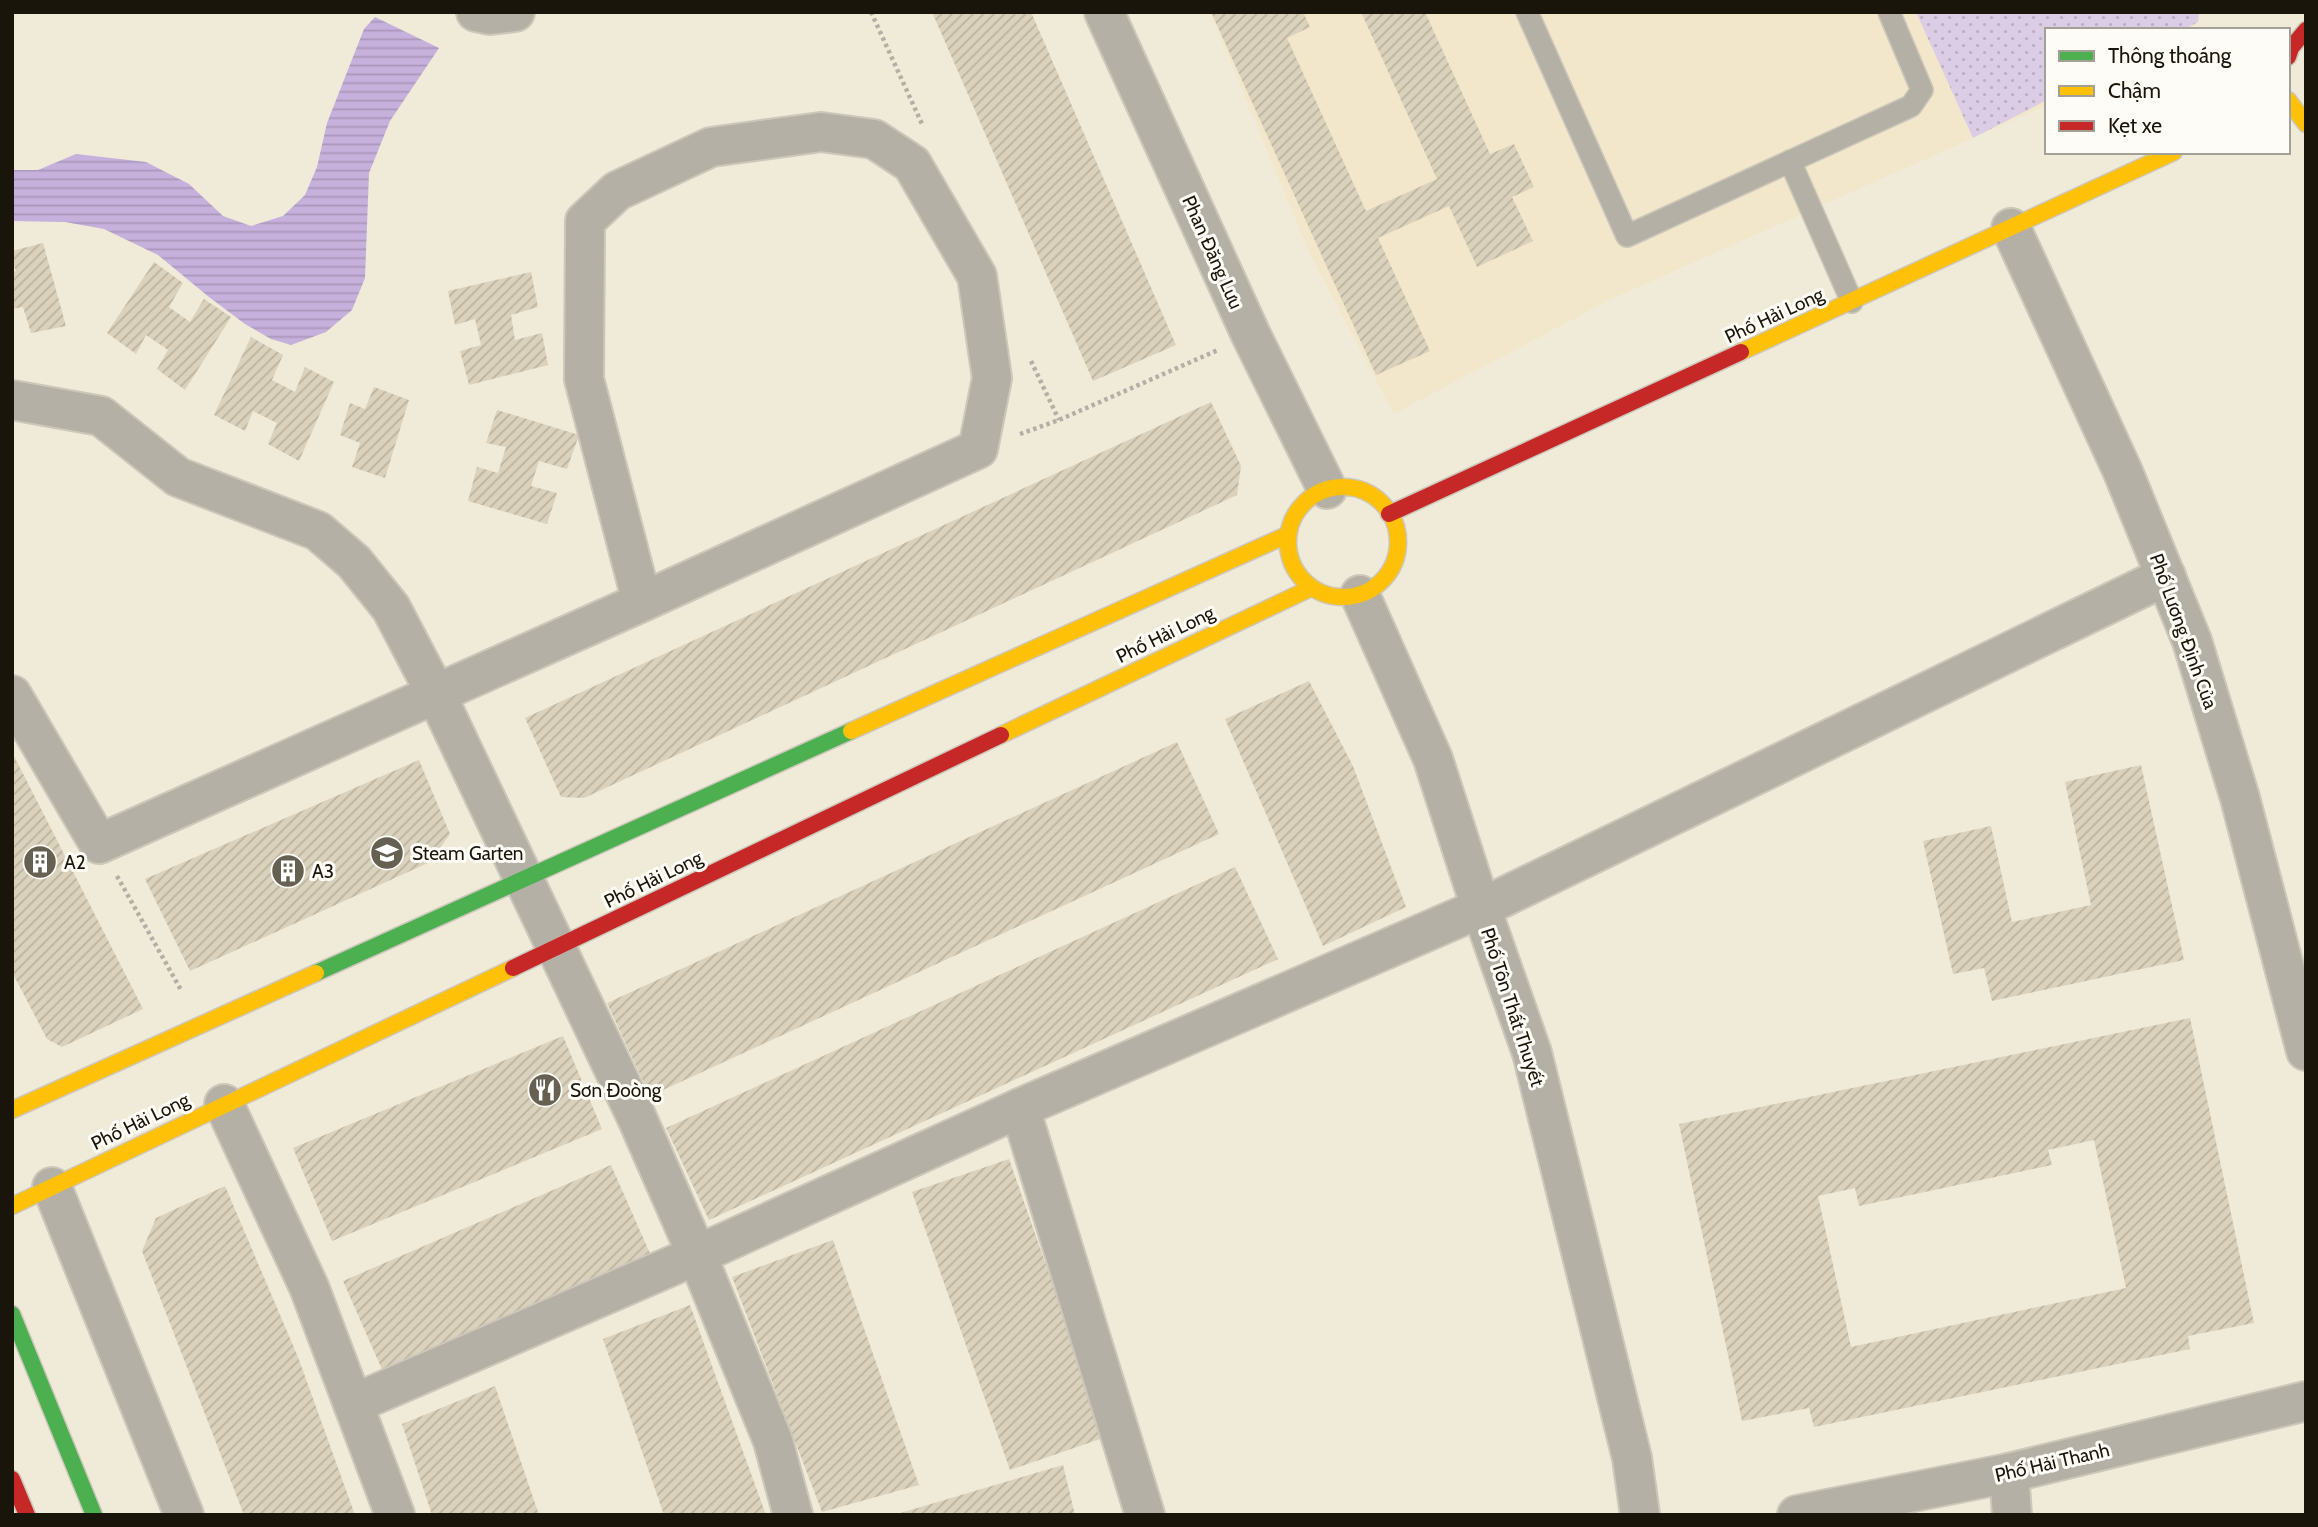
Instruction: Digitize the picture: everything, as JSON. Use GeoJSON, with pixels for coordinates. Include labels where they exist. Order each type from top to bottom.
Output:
{"type":"FeatureCollection","features":[{"type":"Feature","properties":{"kind":"street"},"geometry":{"type":"LineString","coordinates":[[476,12],[490,15],[515,12]]}},
{"type":"Feature","properties":{"kind":"street","name":"Phan Đăng Lưu"},"geometry":{"type":"LineString","coordinates":[[1104,12],[1251,335],[1327,489]]}},
{"type":"Feature","properties":{"kind":"street"},"geometry":{"type":"LineString","coordinates":[[2300,12],[2306,24]]}},
{"type":"Feature","properties":{"kind":"street"},"geometry":{"type":"LineString","coordinates":[[2290,51],[2306,30]]}},
{"type":"Feature","properties":{"kind":"street"},"geometry":{"type":"LineString","coordinates":[[2290,103],[2306,124]]}},
{"type":"Feature","properties":{"kind":"street"},"geometry":{"type":"LineString","coordinates":[[12,695],[99,844],[642,602],[978,449],[992,378],[977,276],[912,164],[874,139],[821,132],[711,147],[617,191],[585,221],[584,379],[642,602]]}},
{"type":"Feature","properties":{"kind":"street","name":"Phố Hải Long"},"geometry":{"type":"LineString","coordinates":[[1389,514],[1852,303],[2170,154]]}},
{"type":"Feature","properties":{"kind":"street","name":"Phố Lương Định Của"},"geometry":{"type":"LineString","coordinates":[[2011,228],[2123,472],[2192,641],[2240,798],[2306,1051]]}},
{"type":"Feature","properties":{"kind":"street"},"geometry":{"type":"LineString","coordinates":[[12,400],[101,416],[178,477],[318,531],[354,562],[391,608],[436,694],[637,1118],[697,1255],[772,1441],[793,1515]]}},
{"type":"Feature","properties":{"kind":"street"},"geometry":{"type":"LineString","coordinates":[[1345,487],[1362,491],[1378,500],[1389,514],[1397,532],[1397,552],[1390,570],[1378,586],[1360,595],[1343,598],[1326,596],[1311,588],[1297,573],[1289,555],[1287,535],[1294,515],[1308,499],[1327,489],[1345,487]]}},
{"type":"Feature","properties":{"kind":"street","name":"Phố Hải Long"},"geometry":{"type":"LineString","coordinates":[[12,1110],[1287,535]]}},
{"type":"Feature","properties":{"kind":"street"},"geometry":{"type":"LineString","coordinates":[[353,1404],[697,1255],[1020,1108],[1481,908],[2166,576]]}},
{"type":"Feature","properties":{"kind":"street","name":"Phố Hải Long"},"geometry":{"type":"LineString","coordinates":[[12,1206],[1311,588]]}},
{"type":"Feature","properties":{"kind":"street","name":"Phố Tôn Thất Thuyết"},"geometry":{"type":"LineString","coordinates":[[1360,595],[1433,759],[1532,1053],[1632,1458],[1640,1515]]}},
{"type":"Feature","properties":{"kind":"street"},"geometry":{"type":"LineString","coordinates":[[224,1104],[309,1287],[395,1515]]}},
{"type":"Feature","properties":{"kind":"street"},"geometry":{"type":"LineString","coordinates":[[1020,1108],[1145,1515]]}},
{"type":"Feature","properties":{"kind":"street"},"geometry":{"type":"LineString","coordinates":[[52,1187],[184,1515]]}},
{"type":"Feature","properties":{"kind":"street"},"geometry":{"type":"LineString","coordinates":[[12,1314],[94,1515]]}},
{"type":"Feature","properties":{"kind":"street","name":"Phố Hải Thanh"},"geometry":{"type":"LineString","coordinates":[[1797,1515],[2009,1473],[2306,1401]]}},
{"type":"Feature","properties":{"kind":"street"},"geometry":{"type":"LineString","coordinates":[[2009,1473],[2012,1515]]}},
{"type":"Feature","properties":{"kind":"street"},"geometry":{"type":"LineString","coordinates":[[12,1479],[27,1515]]}},
{"type":"Feature","properties":{"kind":"lane"},"geometry":{"type":"LineString","coordinates":[[1527,12],[1627,236],[1911,106],[1922,90],[1889,12]]}},
{"type":"Feature","properties":{"kind":"lane"},"geometry":{"type":"LineString","coordinates":[[1790,161],[1852,303]]}},
{"type":"Feature","properties":{"kind":"path"},"geometry":{"type":"LineString","coordinates":[[978,449],[1059,420],[1251,335]]}},
{"type":"Feature","properties":{"kind":"path"},"geometry":{"type":"LineString","coordinates":[[99,844],[198,1026]]}},
{"type":"Feature","properties":{"kind":"shaded area"},"geometry":{"type":"Polygon","coordinates":[[[1210,12],[2198,12],[2198,22],[2192,28],[2045,28],[2045,106],[1611,299],[1394,414],[1309,252],[1210,12]]]}},
{"type":"Feature","properties":{"kind":"shaded area"},"geometry":{"type":"Polygon","coordinates":[[[1916,12],[2199,12],[2198,22],[2187,28],[2045,28],[2045,101],[1973,138],[1916,12]]]}},
{"type":"Feature","properties":{"kind":"shaded area"},"geometry":{"type":"Polygon","coordinates":[[[375,17],[439,48],[390,121],[369,173],[365,278],[352,310],[326,332],[291,345],[271,339],[245,324],[158,255],[104,229],[65,222],[12,221],[12,170],[38,170],[76,154],[146,162],[189,184],[223,216],[251,226],[283,216],[305,195],[317,167],[327,123],[364,29],[375,17]]]}},
{"type":"Feature","properties":{"kind":"building"},"geometry":{"type":"Polygon","coordinates":[[[932,12],[1031,12],[1176,345],[1093,381],[932,12]]]}},
{"type":"Feature","properties":{"kind":"building"},"geometry":{"type":"Polygon","coordinates":[[[1211,12],[1303,12],[1310,27],[1287,38],[1366,211],[1437,179],[1361,12],[1425,12],[1490,154],[1514,144],[1534,187],[1512,197],[1533,241],[1477,267],[1449,206],[1378,238],[1430,351],[1376,375],[1211,12]]]}},
{"type":"Feature","properties":{"kind":"building"},"geometry":{"type":"Polygon","coordinates":[[[43,243],[66,326],[31,333],[23,307],[12,309],[12,272],[16,271],[12,251],[43,243]]]}},
{"type":"Feature","properties":{"kind":"building"},"geometry":{"type":"Polygon","coordinates":[[[154,262],[183,283],[169,307],[190,322],[204,299],[231,317],[185,390],[157,369],[168,350],[146,335],[136,354],[107,333],[154,262]]]}},
{"type":"Feature","properties":{"kind":"building"},"geometry":{"type":"Polygon","coordinates":[[[531,272],[538,307],[511,315],[515,340],[542,333],[548,365],[469,385],[460,351],[481,345],[475,319],[455,325],[448,291],[531,272]]]}},
{"type":"Feature","properties":{"kind":"building"},"geometry":{"type":"Polygon","coordinates":[[[251,337],[283,355],[272,380],[295,392],[305,367],[334,382],[299,461],[268,444],[277,423],[253,411],[245,431],[214,415],[251,337]]]}},
{"type":"Feature","properties":{"kind":"building"},"geometry":{"type":"Polygon","coordinates":[[[374,387],[409,400],[385,478],[352,467],[360,443],[340,435],[350,403],[365,409],[374,387]]]}},
{"type":"Feature","properties":{"kind":"building"},"geometry":{"type":"Polygon","coordinates":[[[1211,402],[1241,466],[1237,495],[584,798],[561,797],[525,718],[1211,402]]]}},
{"type":"Feature","properties":{"kind":"building"},"geometry":{"type":"Polygon","coordinates":[[[497,410],[579,435],[567,469],[539,461],[531,486],[557,493],[547,524],[468,501],[477,467],[498,473],[506,447],[486,443],[497,410]]]}},
{"type":"Feature","properties":{"kind":"building"},"geometry":{"type":"Polygon","coordinates":[[[1309,681],[1353,766],[1406,907],[1323,946],[1225,719],[1309,681]]]}},
{"type":"Feature","properties":{"kind":"building"},"geometry":{"type":"Polygon","coordinates":[[[1177,742],[1219,834],[650,1096],[607,1003],[1177,742]]]}},
{"type":"Feature","properties":{"kind":"building","name":"A2"},"geometry":{"type":"Polygon","coordinates":[[[12,752],[143,1009],[62,1047],[47,1039],[12,972],[12,752]]]}},
{"type":"Feature","properties":{"kind":"building","name":"A3"},"geometry":{"type":"Polygon","coordinates":[[[419,760],[450,834],[430,862],[190,971],[145,879],[419,760]]]}},
{"type":"Feature","properties":{"kind":"building"},"geometry":{"type":"Polygon","coordinates":[[[2141,765],[2184,960],[1992,1001],[1984,968],[1953,974],[1923,841],[1991,826],[2012,922],[2091,905],[2065,782],[2141,765]]]}},
{"type":"Feature","properties":{"kind":"building"},"geometry":{"type":"Polygon","coordinates":[[[1235,867],[1278,959],[709,1220],[666,1128],[1235,867]]]}},
{"type":"Feature","properties":{"kind":"building"},"geometry":{"type":"Polygon","coordinates":[[[2190,1018],[2254,1323],[2188,1336],[2190,1349],[1814,1427],[1809,1408],[1742,1421],[1679,1124],[2190,1018]],[[2094,1140],[2048,1150],[2052,1165],[1859,1206],[1855,1188],[1818,1196],[1851,1347],[2126,1288],[2094,1140]]]}},
{"type":"Feature","properties":{"kind":"building"},"geometry":{"type":"Polygon","coordinates":[[[563,1036],[602,1129],[332,1241],[293,1148],[563,1036]]]}},
{"type":"Feature","properties":{"kind":"building"},"geometry":{"type":"Polygon","coordinates":[[[1009,1159],[1106,1437],[1010,1470],[912,1192],[1009,1159]]]}},
{"type":"Feature","properties":{"kind":"building"},"geometry":{"type":"Polygon","coordinates":[[[611,1165],[652,1258],[384,1374],[343,1281],[611,1165]]]}},
{"type":"Feature","properties":{"kind":"building"},"geometry":{"type":"Polygon","coordinates":[[[225,1186],[298,1357],[355,1515],[244,1515],[142,1251],[156,1218],[225,1186]]]}},
{"type":"Feature","properties":{"kind":"building"},"geometry":{"type":"Polygon","coordinates":[[[833,1240],[919,1485],[822,1512],[732,1277],[833,1240]]]}},
{"type":"Feature","properties":{"kind":"building"},"geometry":{"type":"Polygon","coordinates":[[[690,1305],[766,1515],[664,1515],[603,1339],[690,1305]]]}},
{"type":"Feature","properties":{"kind":"building"},"geometry":{"type":"Polygon","coordinates":[[[495,1386],[539,1515],[432,1515],[402,1424],[495,1386]]]}},
{"type":"Feature","properties":{"kind":"building"},"geometry":{"type":"Polygon","coordinates":[[[1063,1465],[1075,1515],[897,1515],[897,1514],[1063,1465]]]}},
{"type":"Feature","properties":{"kind":"traffic: fast"},"geometry":{"type":"LineString","coordinates":[[316,973],[851,731]]}},
{"type":"Feature","properties":{"kind":"traffic: fast"},"geometry":{"type":"LineString","coordinates":[[12,1314],[94,1515]]}},
{"type":"Feature","properties":{"kind":"traffic: slow"},"geometry":{"type":"LineString","coordinates":[[2290,103],[2306,124]]}},
{"type":"Feature","properties":{"kind":"traffic: slow"},"geometry":{"type":"LineString","coordinates":[[1741,352],[2170,154]]}},
{"type":"Feature","properties":{"kind":"traffic: slow"},"geometry":{"type":"LineString","coordinates":[[1343,487],[1364,491],[1382,503],[1394,521],[1398,542],[1394,563],[1382,581],[1364,593],[1343,597],[1322,593],[1304,581],[1292,563],[1288,542],[1292,521],[1304,503],[1322,491],[1343,487]]}},
{"type":"Feature","properties":{"kind":"traffic: slow"},"geometry":{"type":"LineString","coordinates":[[851,731],[1287,535]]}},
{"type":"Feature","properties":{"kind":"traffic: slow"},"geometry":{"type":"LineString","coordinates":[[1001,735],[1311,588]]}},
{"type":"Feature","properties":{"kind":"traffic: slow"},"geometry":{"type":"LineString","coordinates":[[12,1206],[513,968]]}},
{"type":"Feature","properties":{"kind":"traffic: slow"},"geometry":{"type":"LineString","coordinates":[[12,1110],[316,973]]}},
{"type":"Feature","properties":{"kind":"traffic: jam"},"geometry":{"type":"LineString","coordinates":[[2290,51],[2306,30]]}},
{"type":"Feature","properties":{"kind":"traffic: jam"},"geometry":{"type":"LineString","coordinates":[[1389,514],[1741,352]]}},
{"type":"Feature","properties":{"kind":"traffic: jam"},"geometry":{"type":"LineString","coordinates":[[513,968],[1001,735]]}},
{"type":"Feature","properties":{"kind":"traffic: jam"},"geometry":{"type":"LineString","coordinates":[[12,1479],[27,1515]]}},
{"type":"Feature","properties":{"kind":"place","name":"Steam Garten"},"geometry":{"type":"Point","coordinates":[387,853]}},
{"type":"Feature","properties":{"kind":"place","name":"A2"},"geometry":{"type":"Point","coordinates":[40,862]}},
{"type":"Feature","properties":{"kind":"place","name":"A3"},"geometry":{"type":"Point","coordinates":[288,871]}},
{"type":"Feature","properties":{"kind":"place","name":"Sơn Đoòng"},"geometry":{"type":"Point","coordinates":[545,1090]}}]}
